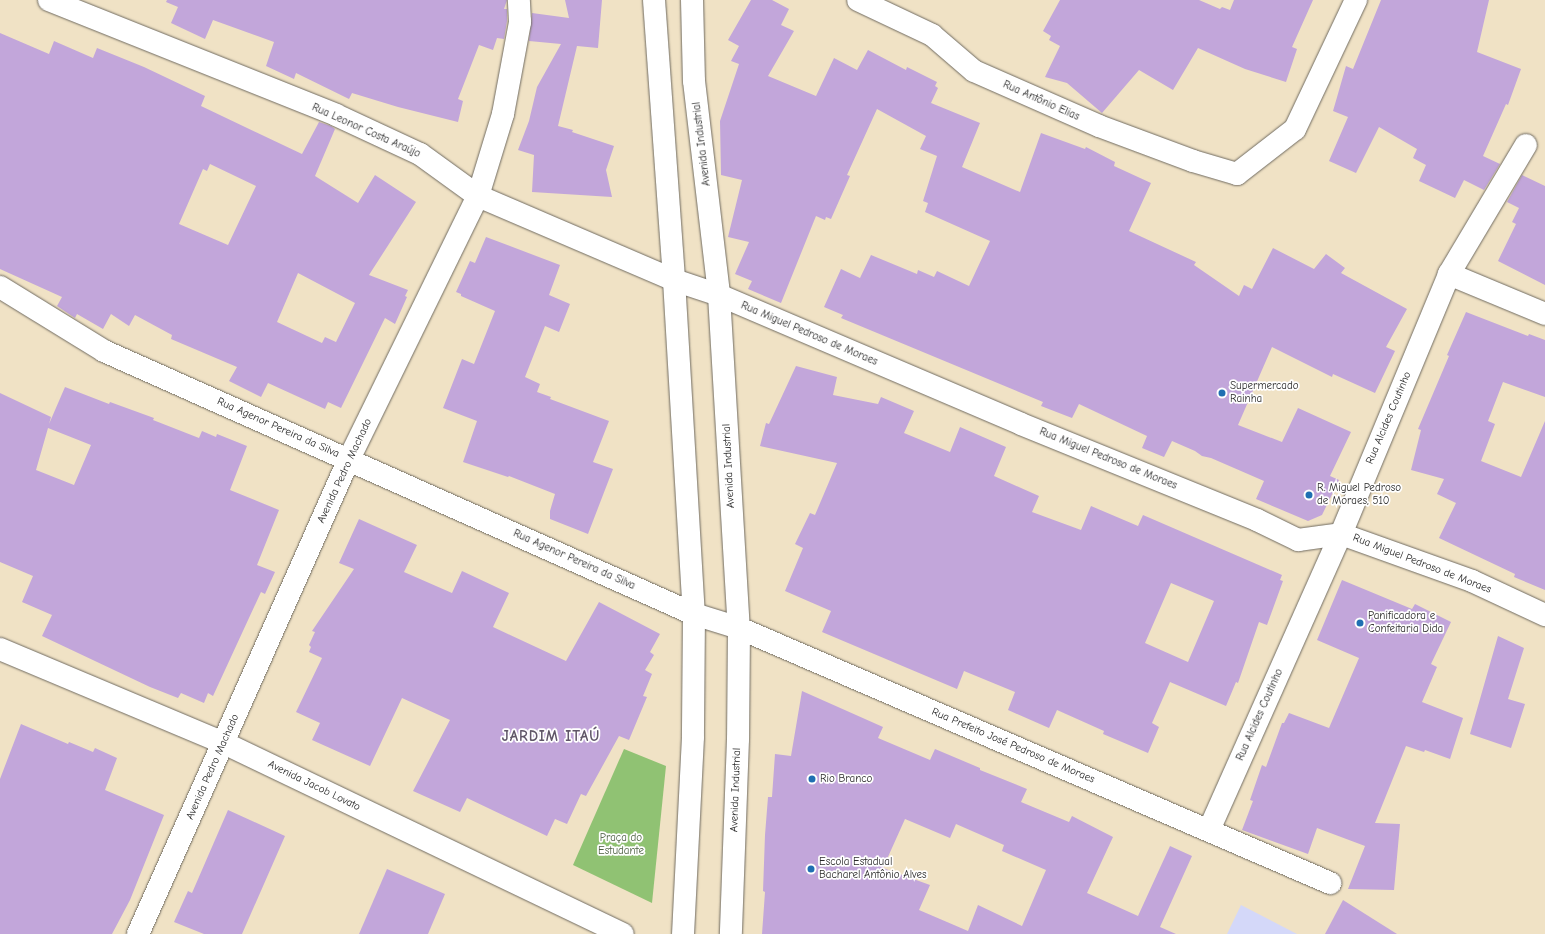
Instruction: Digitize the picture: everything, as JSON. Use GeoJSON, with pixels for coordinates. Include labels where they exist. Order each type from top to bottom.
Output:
{"type":"FeatureCollection","features":[{"type":"Feature","properties":{"kind":"street","name":"Rua Leonor Costa Araújo"},"geometry":{"type":"LineString","coordinates":[[49,0],[336,115],[420,154],[478,196],[674,280]]}},
{"type":"Feature","properties":{"kind":"street","name":"Avenida Pedro Machado"},"geometry":{"type":"LineString","coordinates":[[138,934],[224,744],[349,459],[478,196],[504,114],[520,22],[520,0]]}},
{"type":"Feature","properties":{"kind":"street"},"geometry":{"type":"LineString","coordinates":[[654,0],[674,280],[694,614],[693,737],[683,934]]}},
{"type":"Feature","properties":{"kind":"street","name":"Avenida Industrial"},"geometry":{"type":"LineString","coordinates":[[692,0],[694,81],[720,295],[739,628],[738,739],[731,934]]}},
{"type":"Feature","properties":{"kind":"street","name":"Rua Antônio Elias"},"geometry":{"type":"LineString","coordinates":[[858,0],[932,35],[974,72],[1099,126],[1193,162],[1237,174],[1296,129],[1356,0]]}},
{"type":"Feature","properties":{"kind":"street","name":"Rua Alcides Coutinho"},"geometry":{"type":"LineString","coordinates":[[1209,830],[1341,534],[1449,274],[1526,145]]}},
{"type":"Feature","properties":{"kind":"street"},"geometry":{"type":"LineString","coordinates":[[1449,274],[1545,314]]}},
{"type":"Feature","properties":{"kind":"street","name":"Rua Miguel Pedroso de Moraes"},"geometry":{"type":"LineString","coordinates":[[674,280],[720,295],[1014,421],[1257,520],[1298,540],[1341,534],[1472,581],[1545,615]]}},
{"type":"Feature","properties":{"kind":"street","name":"Rua Agenor Pereira da Silva"},"geometry":{"type":"LineString","coordinates":[[0,287],[104,351],[694,614]]}},
{"type":"Feature","properties":{"kind":"street","name":"Rua Prefeito José Pedroso de Moraes"},"geometry":{"type":"LineString","coordinates":[[694,614],[739,628],[1330,883]]}},
{"type":"Feature","properties":{"kind":"street","name":"Avenida Jacob Lovato"},"geometry":{"type":"LineString","coordinates":[[0,649],[224,744],[622,934]]}},
{"type":"Feature","properties":{"kind":"shaded area"},"geometry":{"type":"Polygon","coordinates":[[[1241,905],[1297,934],[1227,934],[1241,905]]]}},
{"type":"Feature","properties":{"kind":"green space","name":"Praça do Estudante"},"geometry":{"type":"Polygon","coordinates":[[[624,749],[666,766],[652,903],[573,865],[624,749]]]}},
{"type":"Feature","properties":{"kind":"building"},"geometry":{"type":"Polygon","coordinates":[[[167,0],[507,0],[504,9],[507,9],[507,21],[504,39],[497,38],[493,50],[479,45],[458,99],[463,101],[458,122],[398,107],[352,93],[349,99],[296,73],[294,79],[266,66],[274,42],[213,20],[205,39],[171,23],[178,7],[166,2],[167,0]]]}},
{"type":"Feature","properties":{"kind":"building"},"geometry":{"type":"Polygon","coordinates":[[[565,0],[602,0],[598,48],[577,46],[558,126],[573,130],[572,132],[614,146],[606,170],[612,197],[532,192],[534,155],[518,150],[529,121],[537,87],[561,44],[529,41],[532,13],[569,18],[565,0]]]}},
{"type":"Feature","properties":{"kind":"building"},"geometry":{"type":"Polygon","coordinates":[[[751,0],[772,0],[789,9],[781,25],[794,31],[768,76],[816,96],[834,58],[857,70],[868,50],[906,70],[907,67],[937,82],[935,86],[938,88],[931,103],[980,123],[962,167],[1020,192],[1041,133],[1085,149],[1086,147],[1115,162],[1114,166],[1151,183],[1129,231],[1196,262],[1194,265],[1239,296],[1244,285],[1252,289],[1273,248],[1314,269],[1326,254],[1345,268],[1341,273],[1407,309],[1386,347],[1395,351],[1375,393],[1333,374],[1332,377],[1272,347],[1238,425],[1282,442],[1298,408],[1351,432],[1330,476],[1339,480],[1322,515],[1308,521],[1256,499],[1264,481],[1211,458],[1202,456],[1195,451],[1172,441],[1164,457],[1142,448],[1147,436],[1079,404],[1072,418],[1041,406],[1043,402],[841,318],[843,315],[824,307],[841,269],[860,278],[871,255],[917,274],[918,270],[934,277],[937,271],[969,286],[990,241],[925,212],[928,203],[923,201],[937,156],[920,149],[926,136],[877,109],[847,175],[850,176],[831,219],[826,217],[825,220],[816,216],[781,303],[748,289],[752,281],[735,274],[749,242],[728,237],[742,180],[721,175],[720,121],[739,64],[731,61],[739,46],[728,40],[751,0]]]}},
{"type":"Feature","properties":{"kind":"building"},"geometry":{"type":"Polygon","coordinates":[[[1060,0],[1199,0],[1220,9],[1222,7],[1230,10],[1234,0],[1313,0],[1292,47],[1297,49],[1286,82],[1245,69],[1198,48],[1173,90],[1139,70],[1102,113],[1067,83],[1045,77],[1060,46],[1049,40],[1051,36],[1043,31],[1060,0]]]}},
{"type":"Feature","properties":{"kind":"building"},"geometry":{"type":"Polygon","coordinates":[[[1381,0],[1489,0],[1477,52],[1521,69],[1508,105],[1506,104],[1483,156],[1500,164],[1484,190],[1464,180],[1455,198],[1419,181],[1426,165],[1413,158],[1417,149],[1379,127],[1356,173],[1329,161],[1348,117],[1333,111],[1346,66],[1353,69],[1381,0]]]}},
{"type":"Feature","properties":{"kind":"building"},"geometry":{"type":"Polygon","coordinates":[[[0,33],[49,54],[54,41],[93,58],[97,48],[144,67],[205,96],[201,106],[302,154],[319,122],[331,126],[335,129],[315,176],[358,203],[375,175],[416,202],[369,275],[408,290],[405,296],[407,297],[395,324],[385,318],[341,408],[328,402],[325,409],[268,383],[261,397],[229,381],[237,367],[171,339],[172,335],[135,315],[129,326],[111,314],[103,329],[77,314],[75,318],[57,306],[62,297],[0,269],[0,33]],[[210,164],[207,171],[203,169],[179,224],[228,245],[256,186],[210,164]],[[298,273],[277,322],[322,343],[325,337],[336,342],[355,303],[298,273]]]}},
{"type":"Feature","properties":{"kind":"building"},"geometry":{"type":"Polygon","coordinates":[[[1522,175],[1545,186],[1545,285],[1498,261],[1516,224],[1512,222],[1519,208],[1507,202],[1522,175]]]}},
{"type":"Feature","properties":{"kind":"building"},"geometry":{"type":"Polygon","coordinates":[[[486,237],[560,265],[549,295],[570,304],[559,332],[545,326],[525,377],[540,384],[537,392],[551,397],[550,399],[609,421],[593,462],[613,469],[588,534],[550,519],[550,511],[555,494],[509,476],[508,477],[463,462],[477,421],[443,408],[462,359],[474,364],[495,311],[461,296],[461,294],[456,292],[470,261],[475,263],[486,237]]]}},
{"type":"Feature","properties":{"kind":"building"},"geometry":{"type":"Polygon","coordinates":[[[1466,312],[1528,336],[1529,334],[1545,340],[1545,397],[1503,382],[1488,421],[1495,424],[1481,461],[1521,477],[1545,421],[1545,590],[1514,577],[1515,574],[1439,538],[1456,503],[1437,494],[1444,479],[1411,470],[1421,430],[1418,429],[1449,356],[1447,355],[1466,312]]]}},
{"type":"Feature","properties":{"kind":"building"},"geometry":{"type":"Polygon","coordinates":[[[796,366],[837,377],[833,395],[878,404],[881,397],[914,411],[904,433],[950,452],[960,427],[1006,447],[994,476],[1039,496],[1032,512],[1081,530],[1091,506],[1138,526],[1143,515],[1282,575],[1280,580],[1283,581],[1267,625],[1259,622],[1238,683],[1236,682],[1226,706],[1170,682],[1152,723],[1159,727],[1148,753],[1103,734],[1104,731],[1057,710],[1049,728],[1008,710],[1015,692],[964,671],[957,689],[822,632],[831,611],[785,591],[803,548],[795,544],[810,513],[815,515],[837,463],[760,446],[766,423],[769,424],[796,366]],[[1171,583],[1145,643],[1188,662],[1214,601],[1171,583]]]}},
{"type":"Feature","properties":{"kind":"building"},"geometry":{"type":"Polygon","coordinates":[[[65,387],[109,404],[110,402],[154,418],[153,420],[199,438],[202,431],[216,437],[217,434],[247,446],[230,490],[279,510],[257,565],[275,572],[265,594],[261,592],[213,696],[208,693],[204,703],[181,693],[178,698],[150,687],[42,636],[52,615],[22,602],[33,576],[0,562],[0,393],[51,417],[49,424],[65,387]],[[48,428],[36,470],[74,485],[91,445],[48,428]]]}},
{"type":"Feature","properties":{"kind":"building"},"geometry":{"type":"Polygon","coordinates":[[[359,519],[417,545],[404,572],[452,593],[462,571],[509,593],[493,627],[566,661],[599,602],[660,634],[650,652],[654,655],[645,670],[652,674],[643,696],[647,697],[629,740],[619,736],[586,796],[581,794],[567,824],[555,819],[547,836],[467,798],[460,812],[413,791],[450,720],[402,698],[370,766],[312,740],[320,723],[296,712],[322,658],[309,652],[311,647],[309,645],[315,632],[312,631],[354,569],[339,563],[359,519]]]}},
{"type":"Feature","properties":{"kind":"building"},"geometry":{"type":"Polygon","coordinates":[[[1342,580],[1412,609],[1415,604],[1451,622],[1431,664],[1437,667],[1422,702],[1463,718],[1450,759],[1425,750],[1424,752],[1406,746],[1375,823],[1400,824],[1394,890],[1348,889],[1365,846],[1317,828],[1308,854],[1242,830],[1253,801],[1250,800],[1262,765],[1266,767],[1282,723],[1284,723],[1289,713],[1329,728],[1359,658],[1317,640],[1342,580]]]}},
{"type":"Feature","properties":{"kind":"building"},"geometry":{"type":"Polygon","coordinates":[[[1498,636],[1524,648],[1508,699],[1525,704],[1511,748],[1470,734],[1498,636]]]}},
{"type":"Feature","properties":{"kind":"building"},"geometry":{"type":"Polygon","coordinates":[[[802,691],[883,727],[878,738],[930,760],[935,749],[980,768],[980,770],[1027,789],[1021,802],[1069,822],[1072,816],[1113,837],[1087,893],[1138,916],[1170,846],[1192,856],[1160,927],[1176,934],[762,934],[765,892],[763,891],[765,835],[768,797],[772,797],[775,754],[791,756],[802,691]],[[905,819],[883,868],[930,885],[919,910],[968,931],[978,905],[1022,926],[1046,870],[1002,851],[1004,845],[956,824],[950,838],[905,819]]]}},
{"type":"Feature","properties":{"kind":"building"},"geometry":{"type":"Polygon","coordinates":[[[21,724],[68,744],[69,742],[93,752],[95,748],[117,758],[105,790],[164,815],[130,900],[112,934],[0,934],[0,779],[21,724]]]}},
{"type":"Feature","properties":{"kind":"building"},"geometry":{"type":"Polygon","coordinates":[[[228,810],[285,836],[242,934],[204,934],[174,922],[188,891],[192,893],[228,810]]]}},
{"type":"Feature","properties":{"kind":"building"},"geometry":{"type":"Polygon","coordinates":[[[387,869],[445,894],[428,934],[359,934],[387,869]]]}},
{"type":"Feature","properties":{"kind":"building"},"geometry":{"type":"Polygon","coordinates":[[[1343,900],[1397,934],[1325,934],[1343,900]]]}},
{"type":"Feature","properties":{"kind":"place","name":"Supermercado Rainha"},"geometry":{"type":"Point","coordinates":[1222,393]}},
{"type":"Feature","properties":{"kind":"place","name":"R. Miguel Pedroso de Moraes, 510"},"geometry":{"type":"Point","coordinates":[1309,495]}},
{"type":"Feature","properties":{"kind":"place","name":"Panificadora e Confeitaria Dida"},"geometry":{"type":"Point","coordinates":[1360,623]}},
{"type":"Feature","properties":{"kind":"place","name":"Rio Branco"},"geometry":{"type":"Point","coordinates":[812,779]}},
{"type":"Feature","properties":{"kind":"place","name":"Escola Estadual Bacharel Antônio Alves"},"geometry":{"type":"Point","coordinates":[811,869]}},
{"type":"Feature","properties":{"kind":"district","name":"JARDIM ITAÚ"},"geometry":{"type":"Point","coordinates":[551,737]}}]}
